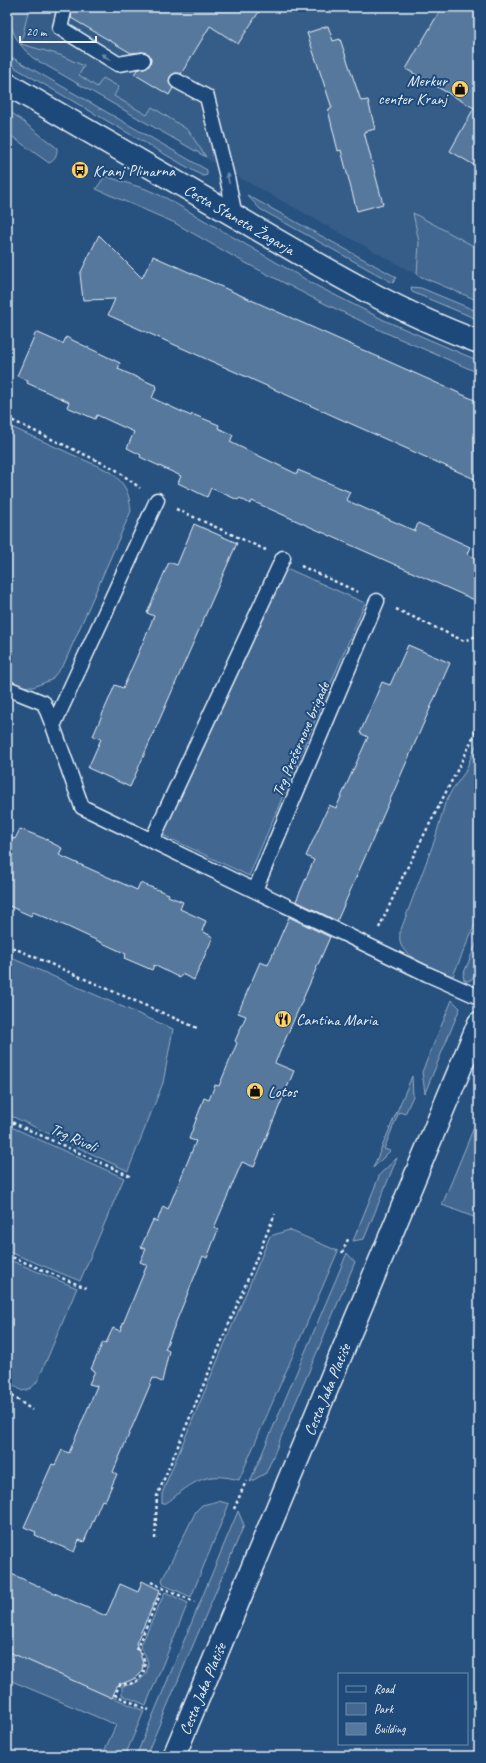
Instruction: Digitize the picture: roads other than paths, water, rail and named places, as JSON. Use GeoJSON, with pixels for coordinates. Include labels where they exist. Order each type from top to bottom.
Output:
{"type":"FeatureCollection","features":[{"type":"Feature","properties":{"kind":"street","name":"Cesta Staneta Žagarja"},"geometry":{"type":"LineString","coordinates":[[7,84],[303,257],[392,305],[479,342]]}},
{"type":"Feature","properties":{"kind":"street","name":"Cesta Jaka Platiše"},"geometry":{"type":"LineString","coordinates":[[174,1756],[479,1023]]}},
{"type":"Feature","properties":{"kind":"lane"},"geometry":{"type":"LineString","coordinates":[[65,7],[60,28],[118,64],[143,60]]}},
{"type":"Feature","properties":{"kind":"lane"},"geometry":{"type":"LineString","coordinates":[[177,81],[207,97],[228,177],[235,216]]}},
{"type":"Feature","properties":{"kind":"lane"},"geometry":{"type":"LineString","coordinates":[[53,726],[157,500]]}},
{"type":"Feature","properties":{"kind":"lane"},"geometry":{"type":"LineString","coordinates":[[152,840],[283,558]]}},
{"type":"Feature","properties":{"kind":"lane","name":"Trg Prešernove brigade"},"geometry":{"type":"LineString","coordinates":[[255,890],[377,601]]}},
{"type":"Feature","properties":{"kind":"lane"},"geometry":{"type":"LineString","coordinates":[[7,688],[44,703],[82,807],[371,947],[479,997]]}},
{"type":"Feature","properties":{"kind":"place","name":"Merkur center Kranj"},"geometry":{"type":"Point","coordinates":[460,89]}},
{"type":"Feature","properties":{"kind":"place","name":"Kranj Plinarna"},"geometry":{"type":"Point","coordinates":[80,170]}},
{"type":"Feature","properties":{"kind":"place","name":"Cantina Maria"},"geometry":{"type":"Point","coordinates":[283,1019]}},
{"type":"Feature","properties":{"kind":"place","name":"Lotos"},"geometry":{"type":"Point","coordinates":[255,1091]}}]}
